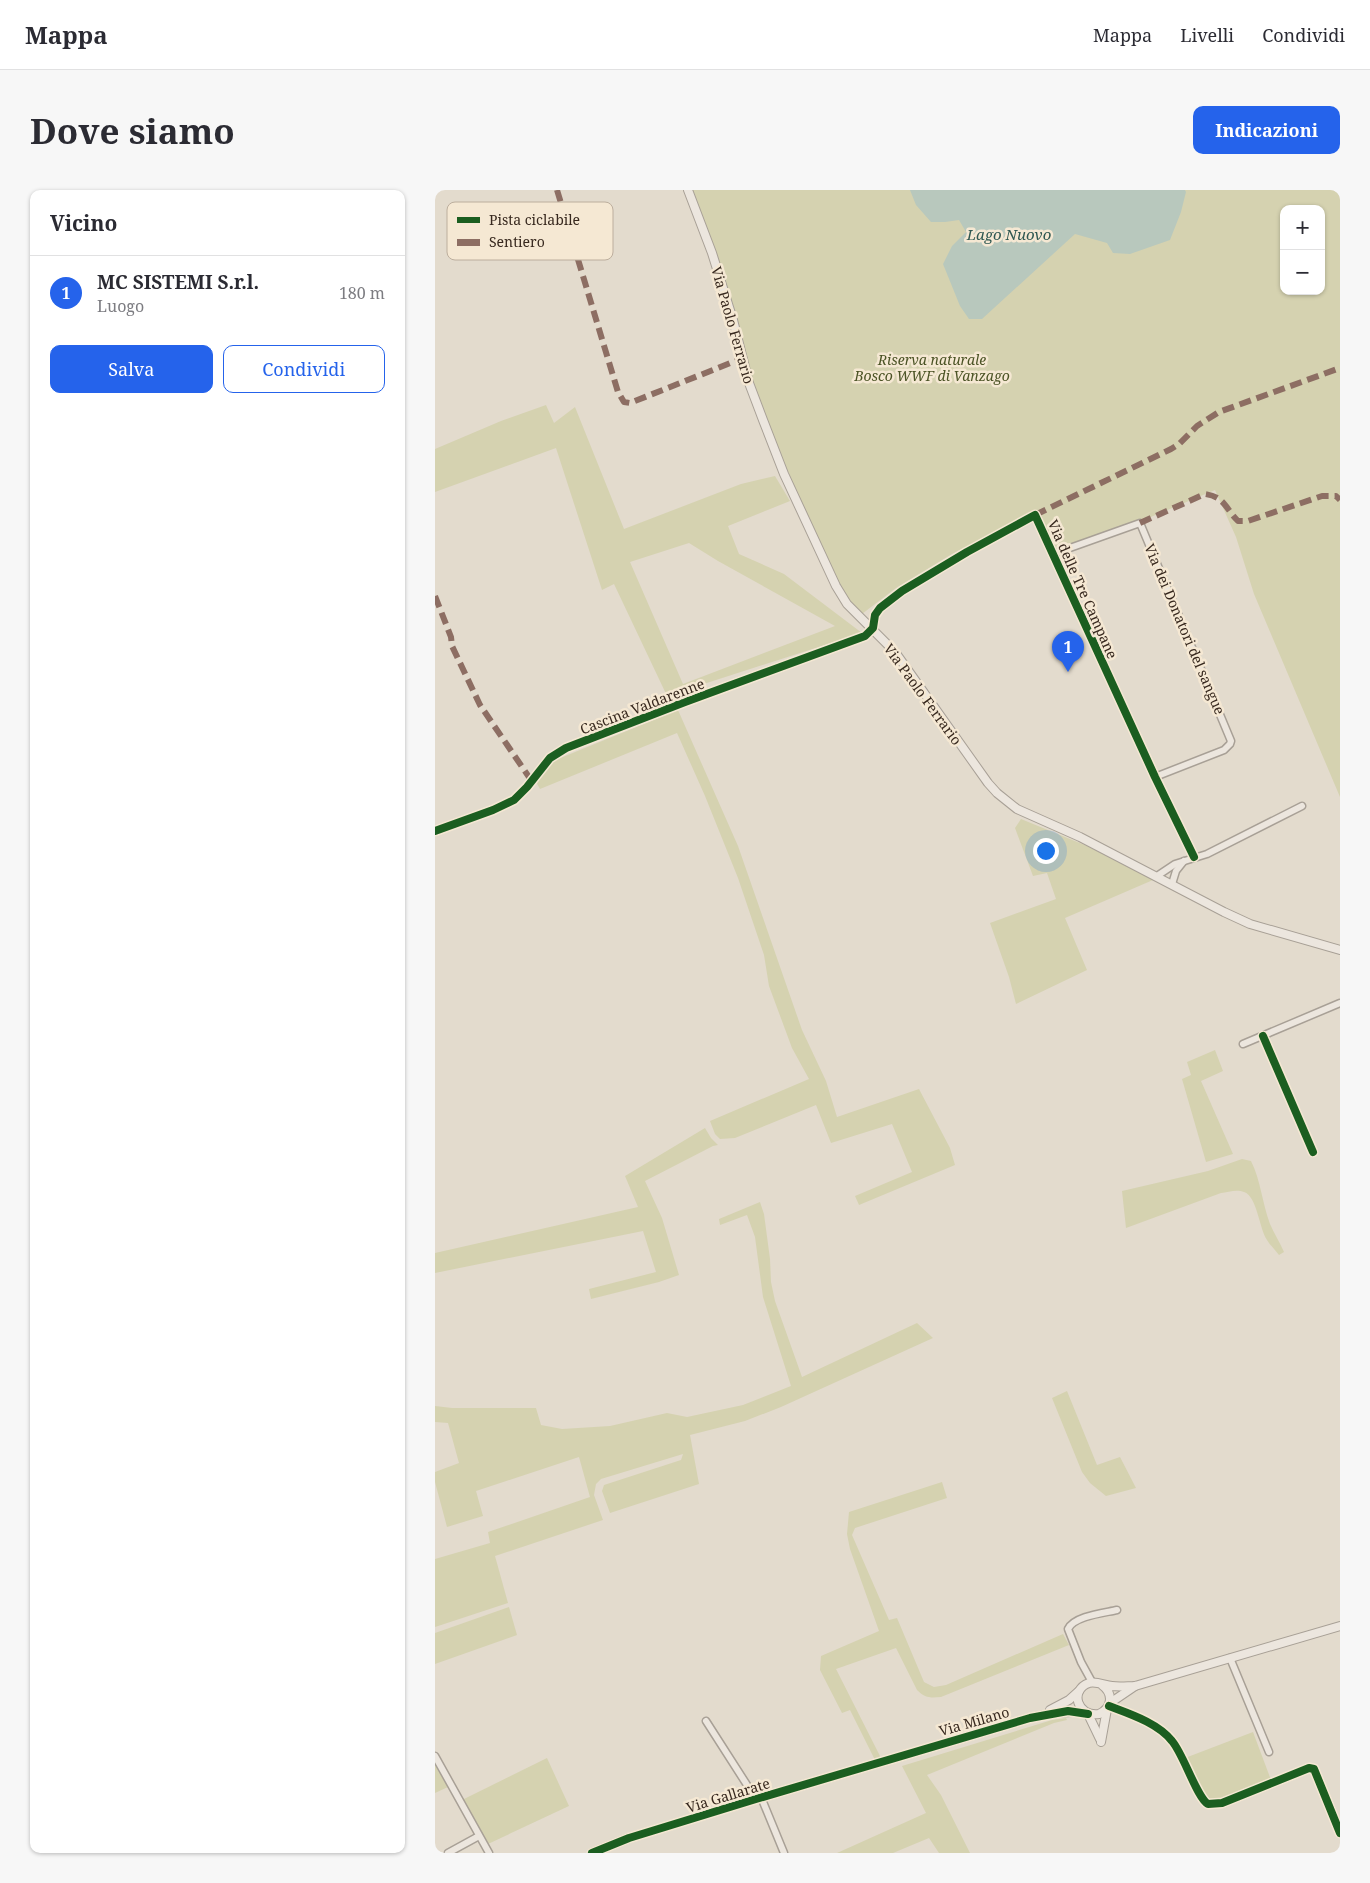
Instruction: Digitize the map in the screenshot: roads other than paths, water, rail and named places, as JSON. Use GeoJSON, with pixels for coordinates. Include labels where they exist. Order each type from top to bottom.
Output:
{"type":"FeatureCollection","features":[{"type":"Feature","properties":{"kind":"street","name":"Via Paolo Ferrario"},"geometry":{"type":"LineString","coordinates":[[688,190],[712,253],[733,320],[749,383],[784,474],[836,586],[847,604],[895,652],[988,784],[1017,809],[1157,876],[1250,924],[1340,950]]}},
{"type":"Feature","properties":{"kind":"street","name":"Via delle Tre Campane"},"geometry":{"type":"LineString","coordinates":[[873,628],[875,615],[880,608],[902,590],[1034,515],[1036,516],[1155,777],[1194,857]]}},
{"type":"Feature","properties":{"kind":"street","name":"Via dei Donatori del sangue"},"geometry":{"type":"LineString","coordinates":[[1053,554],[1140,523],[1231,741],[1224,750],[1155,777]]}},
{"type":"Feature","properties":{"kind":"street","name":"Cascina Valdarenne"},"geometry":{"type":"LineString","coordinates":[[435,831],[493,810],[514,800],[550,758],[566,748],[865,636],[873,628]]}},
{"type":"Feature","properties":{"kind":"street"},"geometry":{"type":"LineString","coordinates":[[1157,876],[1169,866],[1207,854],[1301,806]]}},
{"type":"Feature","properties":{"kind":"street"},"geometry":{"type":"LineString","coordinates":[[1172,884],[1175,871],[1183,861]]}},
{"type":"Feature","properties":{"kind":"street"},"geometry":{"type":"LineString","coordinates":[[1243,1044],[1340,1003]]}},
{"type":"Feature","properties":{"kind":"street"},"geometry":{"type":"LineString","coordinates":[[1263,1036],[1313,1152]]}},
{"type":"Feature","properties":{"kind":"street"},"geometry":{"type":"LineString","coordinates":[[1092,1682],[1081,1662],[1067,1628],[1072,1623],[1090,1616],[1117,1610]]}},
{"type":"Feature","properties":{"kind":"street"},"geometry":{"type":"LineString","coordinates":[[1102,1684],[1109,1693],[1101,1742],[1087,1713],[1080,1707],[1078,1702],[1079,1691],[1092,1682],[1135,1686],[1340,1626]]}},
{"type":"Feature","properties":{"kind":"street"},"geometry":{"type":"LineString","coordinates":[[1230,1658],[1269,1752]]}},
{"type":"Feature","properties":{"kind":"street"},"geometry":{"type":"LineString","coordinates":[[1087,1713],[1099,1714],[1135,1686]]}},
{"type":"Feature","properties":{"kind":"street","name":"Via Milano"},"geometry":{"type":"LineString","coordinates":[[1030,1718],[1058,1707],[1079,1691]]}},
{"type":"Feature","properties":{"kind":"street"},"geometry":{"type":"LineString","coordinates":[[1108,1706],[1150,1724],[1172,1740],[1183,1757],[1202,1799],[1208,1804],[1222,1803],[1309,1768],[1314,1769],[1340,1833]]}},
{"type":"Feature","properties":{"kind":"street","name":"Via Milano"},"geometry":{"type":"LineString","coordinates":[[872,1765],[1030,1718],[1068,1711],[1087,1713]]}},
{"type":"Feature","properties":{"kind":"street"},"geometry":{"type":"LineString","coordinates":[[706,1722],[759,1798],[784,1853]]}},
{"type":"Feature","properties":{"kind":"street"},"geometry":{"type":"LineString","coordinates":[[435,1756],[489,1853]]}},
{"type":"Feature","properties":{"kind":"street","name":"Via Gallarate"},"geometry":{"type":"LineString","coordinates":[[592,1853],[629,1838],[872,1765]]}},
{"type":"Feature","properties":{"kind":"street"},"geometry":{"type":"LineString","coordinates":[[448,1853],[479,1836]]}},
{"type":"Feature","properties":{"kind":"water","name":"Lago Nuovo"},"geometry":{"type":"Polygon","coordinates":[[[910,190],[1185,190],[1186,192],[1181,212],[1170,240],[1130,254],[1113,253],[1107,243],[1075,234],[982,319],[969,319],[960,306],[943,264],[952,246],[966,232],[959,220],[931,222],[916,205],[910,190]]]}},
{"type":"Feature","properties":{"kind":"place","name":"MC SISTEMI S.r.l."},"geometry":{"type":"Point","coordinates":[1068,672]}},
{"type":"Feature","properties":{"kind":"park label","name":"Riserva naturale Bosco WWF di Vanzago"},"geometry":{"type":"Point","coordinates":[932,367]}}]}
